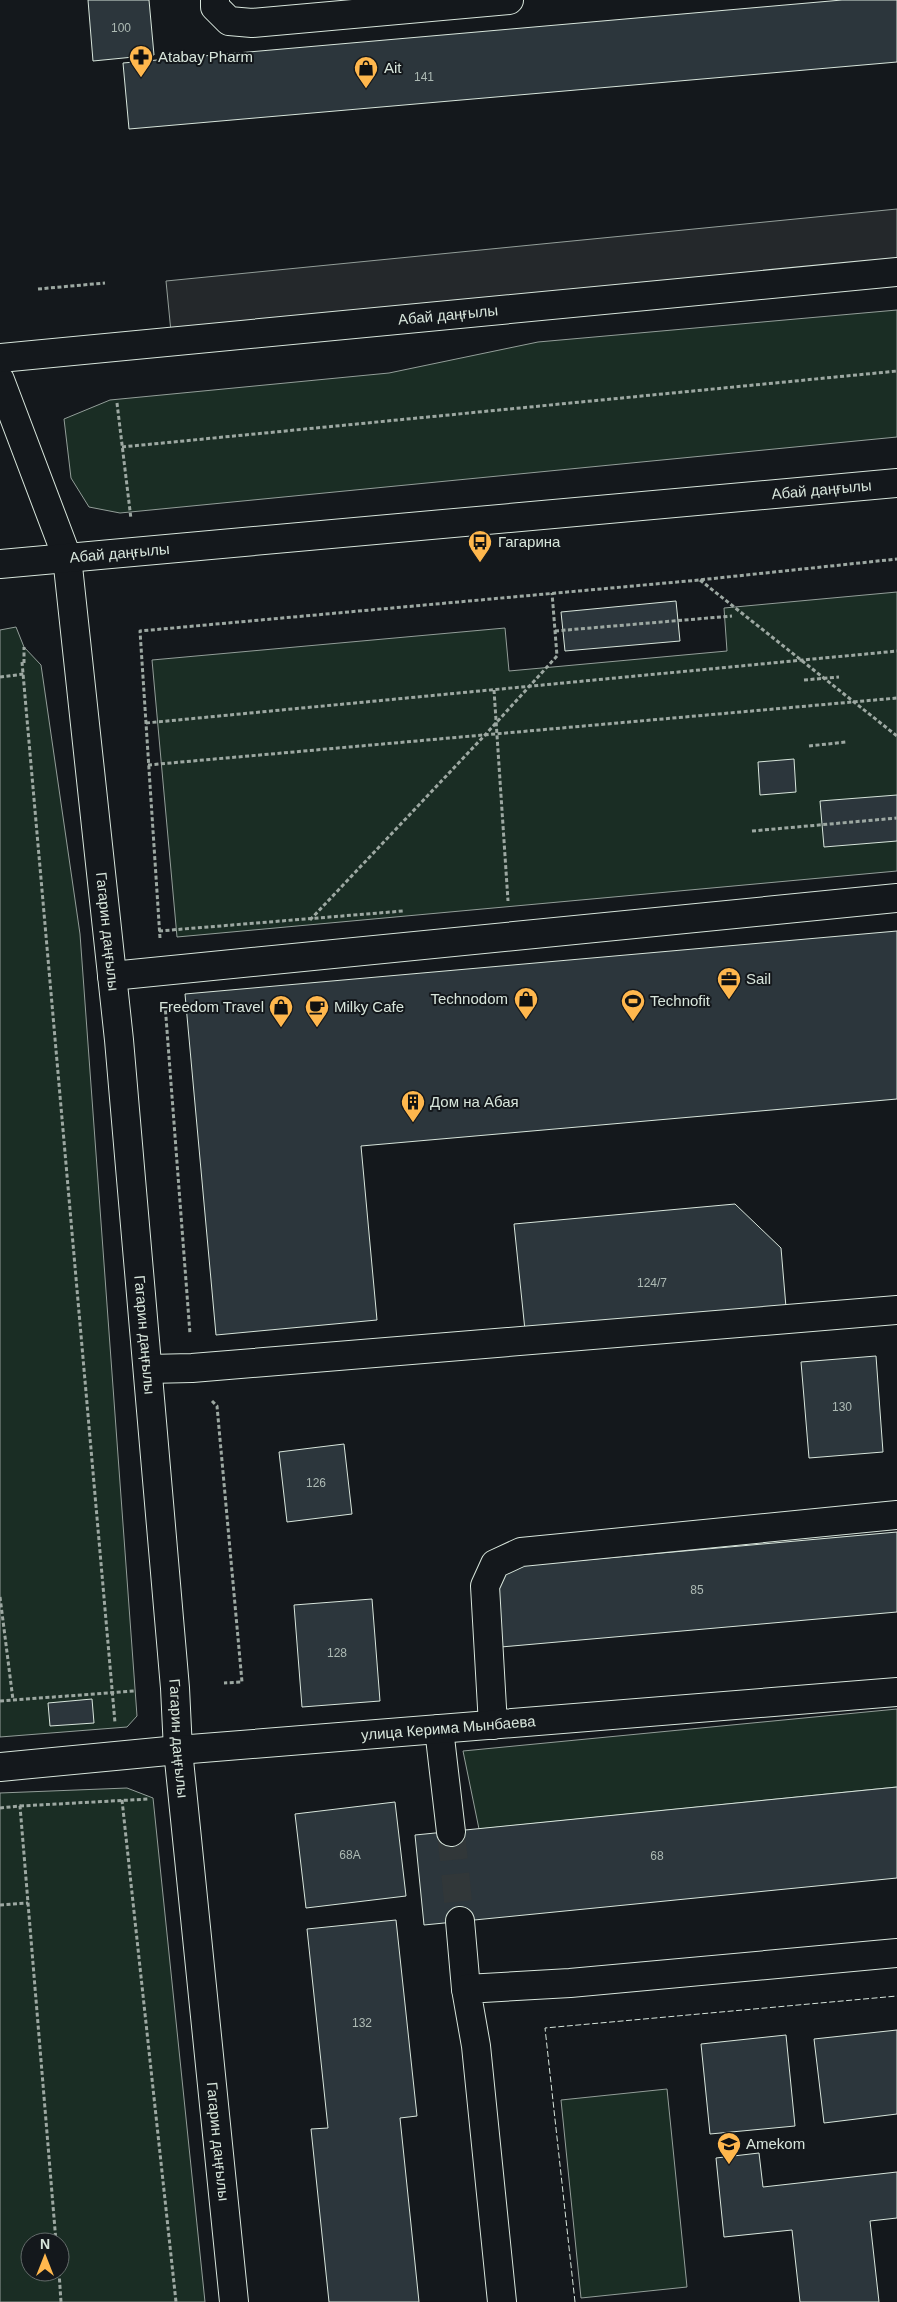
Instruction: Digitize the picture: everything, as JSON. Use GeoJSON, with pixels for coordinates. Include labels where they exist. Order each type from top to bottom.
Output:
{"type":"FeatureCollection","features":[{"type":"Feature","properties":{"kind":"street"},"geometry":{"type":"LineString","coordinates":[[214,0],[215,7],[229,21],[252,23],[509,0]]}},
{"type":"Feature","properties":{"kind":"street","name":"Абай даңғылы"},"geometry":{"type":"LineString","coordinates":[[0,358],[897,272]]}},
{"type":"Feature","properties":{"kind":"street","name":"Гагарин даңғылы"},"geometry":{"type":"LineString","coordinates":[[0,380],[67,557],[112,976],[148,1370],[174,1678],[178,1750],[234,2302]]}},
{"type":"Feature","properties":{"kind":"street","name":"Абай даңғылы"},"geometry":{"type":"LineString","coordinates":[[0,564],[897,483]]}},
{"type":"Feature","properties":{"kind":"street"},"geometry":{"type":"LineString","coordinates":[[112,976],[897,898]]}},
{"type":"Feature","properties":{"kind":"street"},"geometry":{"type":"LineString","coordinates":[[148,1370],[192,1368],[897,1310]]}},
{"type":"Feature","properties":{"kind":"street"},"geometry":{"type":"LineString","coordinates":[[493,1725],[485,1586],[496,1564],[521,1552],[897,1515]]}},
{"type":"Feature","properties":{"kind":"street","name":"улица Керима Мынбаева"},"geometry":{"type":"LineString","coordinates":[[0,1767],[178,1750],[897,1692]]}},
{"type":"Feature","properties":{"kind":"street"},"geometry":{"type":"LineString","coordinates":[[439,1729],[451,1832]]}},
{"type":"Feature","properties":{"kind":"street"},"geometry":{"type":"LineString","coordinates":[[460,1921],[466,1989],[476,2046],[502,2302]]}},
{"type":"Feature","properties":{"kind":"street"},"geometry":{"type":"LineString","coordinates":[[466,1989],[570,1984],[897,1953]]}},
{"type":"Feature","properties":{"kind":"path"},"geometry":{"type":"LineString","coordinates":[[38,289],[105,283]]}},
{"type":"Feature","properties":{"kind":"path"},"geometry":{"type":"LineString","coordinates":[[122,447],[897,371]]}},
{"type":"Feature","properties":{"kind":"path"},"geometry":{"type":"LineString","coordinates":[[116,403],[132,521]]}},
{"type":"Feature","properties":{"kind":"path"},"geometry":{"type":"LineString","coordinates":[[224,1683],[242,1682],[216,1406],[193,1381],[159,931],[140,631],[700,580],[897,559]]}},
{"type":"Feature","properties":{"kind":"path"},"geometry":{"type":"LineString","coordinates":[[700,580],[897,736]]}},
{"type":"Feature","properties":{"kind":"path"},"geometry":{"type":"LineString","coordinates":[[159,931],[310,920],[486,735],[557,656],[552,593]]}},
{"type":"Feature","properties":{"kind":"path"},"geometry":{"type":"LineString","coordinates":[[556,631],[732,616]]}},
{"type":"Feature","properties":{"kind":"path"},"geometry":{"type":"LineString","coordinates":[[24,647],[24,675]]}},
{"type":"Feature","properties":{"kind":"path"},"geometry":{"type":"LineString","coordinates":[[146,723],[897,651]]}},
{"type":"Feature","properties":{"kind":"path"},"geometry":{"type":"LineString","coordinates":[[22,662],[115,1728]]}},
{"type":"Feature","properties":{"kind":"path"},"geometry":{"type":"LineString","coordinates":[[0,677],[24,675]]}},
{"type":"Feature","properties":{"kind":"path"},"geometry":{"type":"LineString","coordinates":[[804,680],[839,677]]}},
{"type":"Feature","properties":{"kind":"path"},"geometry":{"type":"LineString","coordinates":[[494,690],[508,901]]}},
{"type":"Feature","properties":{"kind":"path"},"geometry":{"type":"LineString","coordinates":[[148,765],[897,698]]}},
{"type":"Feature","properties":{"kind":"path"},"geometry":{"type":"LineString","coordinates":[[809,746],[846,742]]}},
{"type":"Feature","properties":{"kind":"path"},"geometry":{"type":"LineString","coordinates":[[752,831],[897,818]]}},
{"type":"Feature","properties":{"kind":"path"},"geometry":{"type":"LineString","coordinates":[[0,1597],[12,1700]]}},
{"type":"Feature","properties":{"kind":"path"},"geometry":{"type":"LineString","coordinates":[[0,1701],[134,1691]]}},
{"type":"Feature","properties":{"kind":"path"},"geometry":{"type":"LineString","coordinates":[[0,1808],[153,1798]]}},
{"type":"Feature","properties":{"kind":"path"},"geometry":{"type":"LineString","coordinates":[[122,1800],[176,2302]]}},
{"type":"Feature","properties":{"kind":"path"},"geometry":{"type":"LineString","coordinates":[[20,1806],[55,2232]]}},
{"type":"Feature","properties":{"kind":"path"},"geometry":{"type":"LineString","coordinates":[[0,1905],[28,1903]]}},
{"type":"Feature","properties":{"kind":"path"},"geometry":{"type":"LineString","coordinates":[[60,2282],[61,2302]]}},
{"type":"Feature","properties":{"kind":"green space"},"geometry":{"type":"Polygon","coordinates":[[[897,310],[897,437],[120,513],[89,507],[71,478],[64,419],[110,400],[389,373],[538,342],[897,310]]]}},
{"type":"Feature","properties":{"kind":"green space"},"geometry":{"type":"Polygon","coordinates":[[[897,592],[897,871],[177,937],[152,660],[505,628],[509,671],[727,651],[724,608],[897,592]]]}},
{"type":"Feature","properties":{"kind":"green space"},"geometry":{"type":"Polygon","coordinates":[[[16,627],[24,647],[41,665],[80,934],[137,1716],[127,1727],[0,1737],[0,630],[16,627]]]}},
{"type":"Feature","properties":{"kind":"green space"},"geometry":{"type":"Polygon","coordinates":[[[897,1709],[897,1787],[479,1829],[463,1751],[897,1709]]]}},
{"type":"Feature","properties":{"kind":"green space"},"geometry":{"type":"Polygon","coordinates":[[[127,1788],[153,1798],[205,2302],[0,2302],[0,1793],[127,1788]]]}},
{"type":"Feature","properties":{"kind":"green space"},"geometry":{"type":"Polygon","coordinates":[[[667,2089],[687,2287],[581,2298],[561,2100],[667,2089]]]}},
{"type":"Feature","properties":{"kind":"shaded area"},"geometry":{"type":"Polygon","coordinates":[[[897,209],[897,272],[172,342],[166,281],[897,209]]]}},
{"type":"Feature","properties":{"kind":"building"},"geometry":{"type":"Polygon","coordinates":[[[88,0],[149,0],[154,55],[93,61],[88,0]]]}},
{"type":"Feature","properties":{"kind":"building"},"geometry":{"type":"Polygon","coordinates":[[[842,0],[897,0],[897,62],[129,129],[123,63],[842,0]]]}},
{"type":"Feature","properties":{"kind":"building"},"geometry":{"type":"Polygon","coordinates":[[[676,601],[680,641],[565,651],[561,612],[676,601]]]}},
{"type":"Feature","properties":{"kind":"building"},"geometry":{"type":"Polygon","coordinates":[[[794,759],[796,792],[760,795],[758,762],[794,759]]]}},
{"type":"Feature","properties":{"kind":"building"},"geometry":{"type":"Polygon","coordinates":[[[897,795],[897,841],[824,847],[820,801],[897,795]]]}},
{"type":"Feature","properties":{"kind":"building","name":"Дом на Абая"},"geometry":{"type":"Polygon","coordinates":[[[897,931],[897,1099],[361,1146],[377,1320],[216,1335],[185,994],[897,931]]]}},
{"type":"Feature","properties":{"kind":"building"},"geometry":{"type":"Polygon","coordinates":[[[735,1204],[781,1248],[787,1319],[526,1340],[514,1224],[735,1204]]]}},
{"type":"Feature","properties":{"kind":"building"},"geometry":{"type":"Polygon","coordinates":[[[876,1356],[883,1452],[809,1458],[801,1362],[876,1356]]]}},
{"type":"Feature","properties":{"kind":"building"},"geometry":{"type":"Polygon","coordinates":[[[344,1444],[352,1514],[287,1522],[279,1452],[344,1444]]]}},
{"type":"Feature","properties":{"kind":"building"},"geometry":{"type":"Polygon","coordinates":[[[897,1532],[897,1612],[501,1647],[494,1568],[897,1532]]]}},
{"type":"Feature","properties":{"kind":"building"},"geometry":{"type":"Polygon","coordinates":[[[372,1599],[380,1701],[302,1707],[294,1605],[372,1599]]]}},
{"type":"Feature","properties":{"kind":"building"},"geometry":{"type":"Polygon","coordinates":[[[92,1699],[94,1723],[50,1726],[48,1703],[92,1699]]]}},
{"type":"Feature","properties":{"kind":"building"},"geometry":{"type":"Polygon","coordinates":[[[897,1787],[897,1878],[424,1925],[415,1835],[897,1787]]]}},
{"type":"Feature","properties":{"kind":"building"},"geometry":{"type":"Polygon","coordinates":[[[395,1802],[406,1896],[306,1908],[295,1814],[395,1802]]]}},
{"type":"Feature","properties":{"kind":"building"},"geometry":{"type":"Polygon","coordinates":[[[396,1920],[417,2116],[400,2118],[419,2302],[329,2302],[311,2129],[328,2128],[307,1929],[396,1920]]]}},
{"type":"Feature","properties":{"kind":"building"},"geometry":{"type":"Polygon","coordinates":[[[897,2030],[897,2114],[824,2123],[814,2039],[897,2030]]]}},
{"type":"Feature","properties":{"kind":"building"},"geometry":{"type":"Polygon","coordinates":[[[786,2035],[795,2126],[710,2134],[701,2044],[786,2035]]]}},
{"type":"Feature","properties":{"kind":"building"},"geometry":{"type":"Polygon","coordinates":[[[759,2153],[763,2187],[897,2172],[897,2218],[870,2221],[879,2302],[800,2302],[792,2230],[724,2237],[716,2158],[759,2153]]]}},
{"type":"Feature","properties":{"kind":"tunnel"},"geometry":{"type":"LineString","coordinates":[[451,1832],[460,1921]]}},
{"type":"Feature","properties":{"kind":"fence"},"geometry":{"type":"LineString","coordinates":[[575,2302],[545,2028],[897,1996]]}},
{"type":"Feature","properties":{"kind":"place","name":"Atabay Pharm"},"geometry":{"type":"Point","coordinates":[141,78]}},
{"type":"Feature","properties":{"kind":"place","name":"Ait"},"geometry":{"type":"Point","coordinates":[366,89]}},
{"type":"Feature","properties":{"kind":"place","name":"Гагарина"},"geometry":{"type":"Point","coordinates":[480,563]}},
{"type":"Feature","properties":{"kind":"place","name":"Sail"},"geometry":{"type":"Point","coordinates":[729,1000]}},
{"type":"Feature","properties":{"kind":"place","name":"Technodom"},"geometry":{"type":"Point","coordinates":[526,1020]}},
{"type":"Feature","properties":{"kind":"place","name":"Technofit"},"geometry":{"type":"Point","coordinates":[633,1022]}},
{"type":"Feature","properties":{"kind":"place","name":"Freedom Travel"},"geometry":{"type":"Point","coordinates":[281,1028]}},
{"type":"Feature","properties":{"kind":"place","name":"Milky Cafe"},"geometry":{"type":"Point","coordinates":[317,1028]}},
{"type":"Feature","properties":{"kind":"place","name":"Дом на Абая"},"geometry":{"type":"Point","coordinates":[413,1123]}},
{"type":"Feature","properties":{"kind":"place","name":"Amekom"},"geometry":{"type":"Point","coordinates":[729,2165]}}]}
